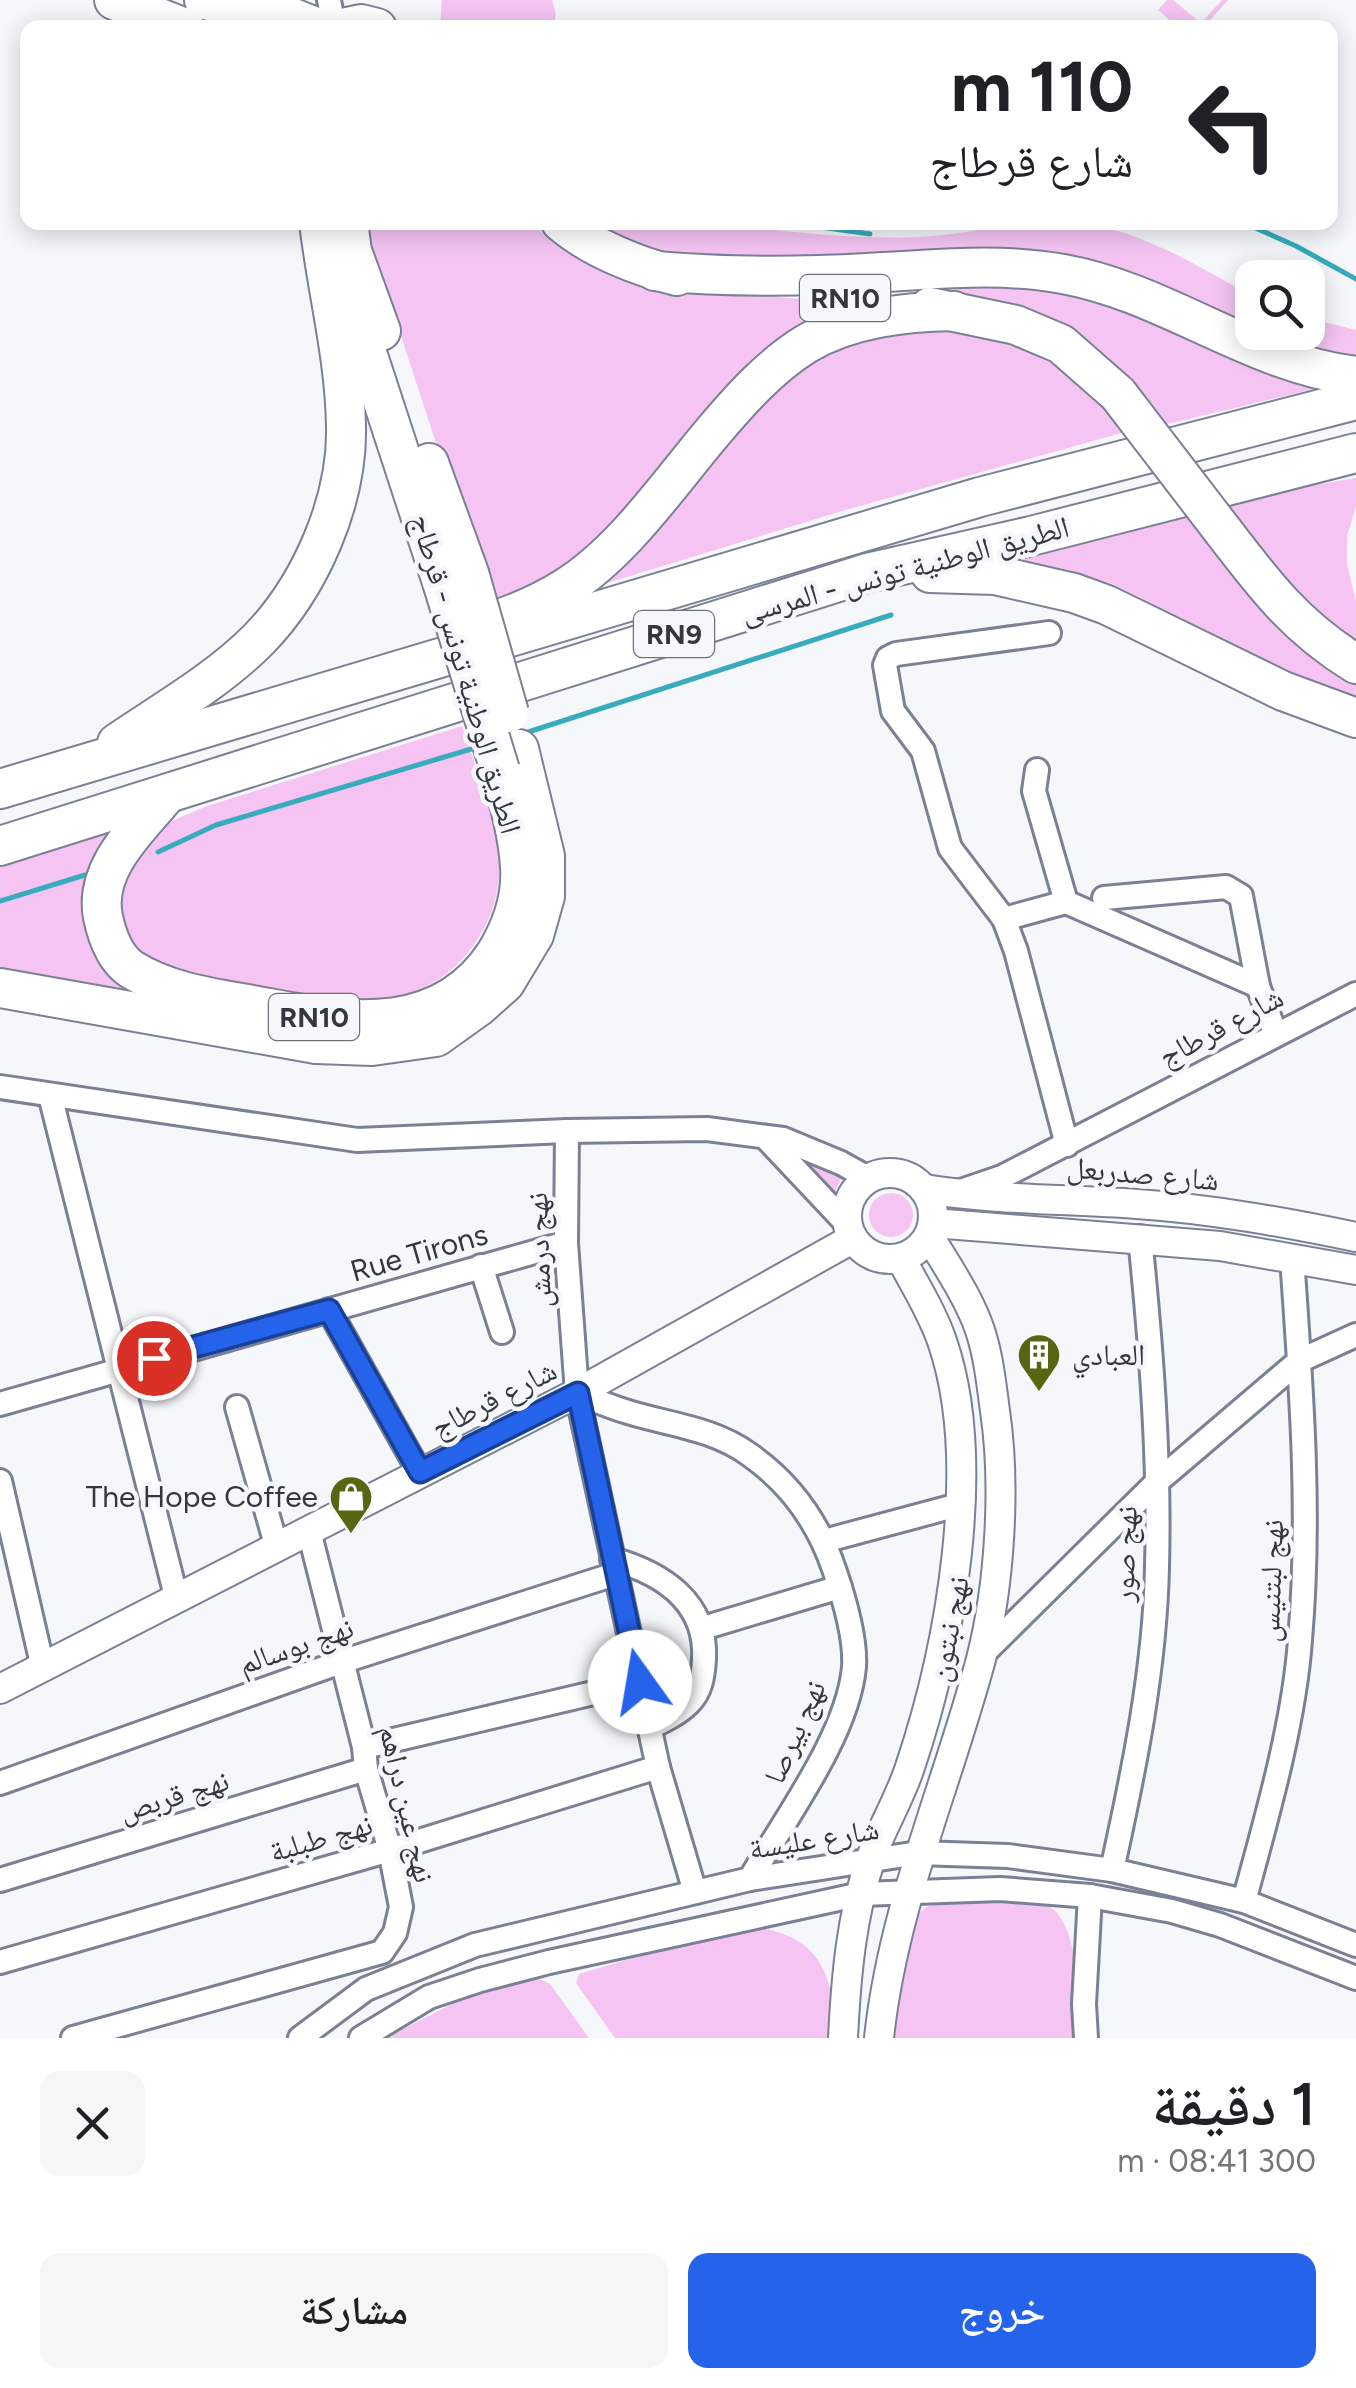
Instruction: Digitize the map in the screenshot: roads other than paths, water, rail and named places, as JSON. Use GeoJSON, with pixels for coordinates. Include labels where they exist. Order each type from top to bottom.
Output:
{"type":"FeatureCollection","features":[{"type":"Feature","properties":{"kind":"highway"},"geometry":{"type":"LineString","coordinates":[[114,0],[165,20]]}},
{"type":"Feature","properties":{"kind":"highway"},"geometry":{"type":"LineString","coordinates":[[204,0],[298,20]]}},
{"type":"Feature","properties":{"kind":"highway"},"geometry":{"type":"LineString","coordinates":[[88,763],[219,673],[260,639],[318,552],[339,482],[347,430],[342,356],[320,230]]}},
{"type":"Feature","properties":{"kind":"highway","name":"الطريق الوطنية تونس - قرطاج"},"geometry":{"type":"LineString","coordinates":[[167,794],[122,847],[105,882],[102,913],[110,944],[128,968],[171,989],[318,1018],[379,1020],[417,1013],[454,998],[485,970],[506,937],[516,904],[520,870],[510,760],[455,578],[335,257],[330,230]]}},
{"type":"Feature","properties":{"kind":"highway"},"geometry":{"type":"LineString","coordinates":[[349,230],[352,251],[455,578]]}},
{"type":"Feature","properties":{"kind":"highway","name":"RN10"},"geometry":{"type":"LineString","coordinates":[[569,230],[654,271],[734,289],[954,311],[1016,326],[1061,344],[1118,394],[1278,603],[1328,646],[1356,664]]}},
{"type":"Feature","properties":{"kind":"highway"},"geometry":{"type":"LineString","coordinates":[[654,271],[735,278],[970,266],[1068,275],[1110,287],[1259,349],[1331,373],[1356,376]]}},
{"type":"Feature","properties":{"kind":"highway"},"geometry":{"type":"LineString","coordinates":[[374,680],[436,642],[522,611],[567,587],[601,560],[731,411],[806,344],[837,329],[908,312],[954,311]]}},
{"type":"Feature","properties":{"kind":"highway","name":"الطريق الوطنية تونس - المرسى"},"geometry":{"type":"LineString","coordinates":[[0,790],[980,496],[1356,400]]}},
{"type":"Feature","properties":{"kind":"highway","name":"الطريق الوطنية تونس - المرسى"},"geometry":{"type":"LineString","coordinates":[[0,846],[868,573],[1032,536],[1356,453]]}},
{"type":"Feature","properties":{"kind":"highway"},"geometry":{"type":"LineString","coordinates":[[1247,480],[1356,468]]}},
{"type":"Feature","properties":{"kind":"highway"},"geometry":{"type":"LineString","coordinates":[[868,573],[994,576],[1074,592],[1284,691],[1356,718]]}},
{"type":"Feature","properties":{"kind":"highway"},"geometry":{"type":"LineString","coordinates":[[3,989],[316,1044],[372,1046],[436,1037],[505,983],[534,935],[545,896],[545,856],[510,760]]}},
{"type":"Feature","properties":{"kind":"street"},"geometry":{"type":"LineString","coordinates":[[329,0],[353,20]]}},
{"type":"Feature","properties":{"kind":"street"},"geometry":{"type":"LineString","coordinates":[[1049,633],[896,654],[888,658],[885,666],[893,710],[924,751],[950,848],[1004,919],[1016,951],[1066,1145]]}},
{"type":"Feature","properties":{"kind":"street"},"geometry":{"type":"LineString","coordinates":[[1037,770],[1034,791],[1066,902]]}},
{"type":"Feature","properties":{"kind":"street"},"geometry":{"type":"LineString","coordinates":[[1104,898],[1226,887],[1234,890],[1241,896],[1258,986],[1276,1035]]}},
{"type":"Feature","properties":{"kind":"street"},"geometry":{"type":"LineString","coordinates":[[1004,919],[1066,902],[1258,986]]}},
{"type":"Feature","properties":{"kind":"street","name":"شارع قرطاج"},"geometry":{"type":"LineString","coordinates":[[953,1194],[1002,1177],[1356,994]]}},
{"type":"Feature","properties":{"kind":"street"},"geometry":{"type":"LineString","coordinates":[[0,1087],[357,1140],[707,1129],[793,1143],[868,1178]]}},
{"type":"Feature","properties":{"kind":"street"},"geometry":{"type":"LineString","coordinates":[[50,1095],[178,1600]]}},
{"type":"Feature","properties":{"kind":"street","name":"نهج درمش"},"geometry":{"type":"LineString","coordinates":[[567,1131],[566,1242],[578,1393],[658,1767],[696,1892]]}},
{"type":"Feature","properties":{"kind":"street"},"geometry":{"type":"LineString","coordinates":[[766,1138],[873,1257],[901,1259],[918,1250],[932,1229],[932,1205],[924,1189],[912,1179],[883,1173],[868,1178],[855,1190],[848,1205],[849,1230]]}},
{"type":"Feature","properties":{"kind":"street","name":"شارع صدربعل"},"geometry":{"type":"LineString","coordinates":[[924,1189],[994,1199],[1057,1199],[1222,1212],[1356,1236]]}},
{"type":"Feature","properties":{"kind":"street"},"geometry":{"type":"LineString","coordinates":[[932,1229],[1140,1237],[1356,1270]]}},
{"type":"Feature","properties":{"kind":"street","name":"نهج نبتون"},"geometry":{"type":"LineString","coordinates":[[880,2038],[884,1991],[918,1853],[982,1656],[992,1598],[1002,1479],[986,1349],[932,1229]]}},
{"type":"Feature","properties":{"kind":"street","name":"شارع قرطاج"},"geometry":{"type":"LineString","coordinates":[[0,1690],[578,1393],[849,1230]]}},
{"type":"Feature","properties":{"kind":"street","name":"نهج صور"},"geometry":{"type":"LineString","coordinates":[[1112,1870],[1148,1678],[1158,1569],[1151,1346],[1140,1237]]}},
{"type":"Feature","properties":{"kind":"street","name":"Rue Tirons"},"geometry":{"type":"LineString","coordinates":[[0,1404],[566,1242]]}},
{"type":"Feature","properties":{"kind":"street","name":"نهج لبتنيس"},"geometry":{"type":"LineString","coordinates":[[1244,1901],[1279,1758],[1300,1644],[1304,1572],[1300,1361],[1292,1258]]}},
{"type":"Feature","properties":{"kind":"street","name":"نهج نبتون"},"geometry":{"type":"LineString","coordinates":[[844,2038],[847,1966],[861,1894],[871,1859],[909,1770],[936,1680],[955,1586],[958,1417],[950,1368],[936,1326],[901,1259]]}},
{"type":"Feature","properties":{"kind":"street"},"geometry":{"type":"LineString","coordinates":[[481,1266],[502,1332]]}},
{"type":"Feature","properties":{"kind":"street"},"geometry":{"type":"LineString","coordinates":[[329,1310],[420,1472]]}},
{"type":"Feature","properties":{"kind":"street"},"geometry":{"type":"LineString","coordinates":[[982,1656],[1157,1482],[1300,1361],[1356,1334]]}},
{"type":"Feature","properties":{"kind":"street","name":"نهج بيرصا"},"geometry":{"type":"LineString","coordinates":[[578,1393],[628,1412],[709,1433],[749,1454],[796,1495],[824,1541],[840,1587],[854,1666],[846,1701],[819,1765],[750,1878]]}},
{"type":"Feature","properties":{"kind":"street"},"geometry":{"type":"LineString","coordinates":[[236,1407],[277,1548]]}},
{"type":"Feature","properties":{"kind":"street"},"geometry":{"type":"LineString","coordinates":[[0,1481],[43,1668]]}},
{"type":"Feature","properties":{"kind":"street"},"geometry":{"type":"LineString","coordinates":[[824,1541],[958,1506]]}},
{"type":"Feature","properties":{"kind":"street","name":"نهج عين دراهم"},"geometry":{"type":"LineString","coordinates":[[73,2038],[382,1952],[395,1933],[401,1907],[390,1850],[309,1530]]}},
{"type":"Feature","properties":{"kind":"street"},"geometry":{"type":"LineString","coordinates":[[613,1566],[632,1564],[665,1581],[689,1603],[703,1628],[700,1688],[674,1716],[649,1728]]}},
{"type":"Feature","properties":{"kind":"street","name":"نهج بوسالم"},"geometry":{"type":"LineString","coordinates":[[0,1784],[613,1566]]}},
{"type":"Feature","properties":{"kind":"street"},"geometry":{"type":"LineString","coordinates":[[703,1628],[840,1587]]}},
{"type":"Feature","properties":{"kind":"street","name":"نهج قربص"},"geometry":{"type":"LineString","coordinates":[[0,1880],[365,1758],[640,1682]]}},
{"type":"Feature","properties":{"kind":"street","name":"نهج طبلبة"},"geometry":{"type":"LineString","coordinates":[[0,1962],[390,1850],[658,1767]]}},
{"type":"Feature","properties":{"kind":"street","name":"شارع عليسة"},"geometry":{"type":"LineString","coordinates":[[300,2038],[366,1988],[475,1945],[750,1878],[918,1853],[1008,1856],[1112,1870],[1244,1901],[1356,1946]]}},
{"type":"Feature","properties":{"kind":"street","name":"شارع عليسة"},"geometry":{"type":"LineString","coordinates":[[361,2038],[428,1997],[480,1980],[861,1894],[1000,1889],[1090,1896],[1220,1924],[1356,1978]]}},
{"type":"Feature","properties":{"kind":"street"},"geometry":{"type":"LineString","coordinates":[[1086,2038],[1090,1896]]}},
{"type":"Feature","properties":{"kind":"waterway"},"geometry":{"type":"LineString","coordinates":[[842,230],[870,234]]}},
{"type":"Feature","properties":{"kind":"waterway"},"geometry":{"type":"LineString","coordinates":[[1260,230],[1356,279]]}},
{"type":"Feature","properties":{"kind":"waterway"},"geometry":{"type":"LineString","coordinates":[[522,734],[891,615]]}},
{"type":"Feature","properties":{"kind":"waterway"},"geometry":{"type":"LineString","coordinates":[[158,852],[216,825],[478,747]]}},
{"type":"Feature","properties":{"kind":"waterway"},"geometry":{"type":"LineString","coordinates":[[0,901],[85,875]]}},
{"type":"Feature","properties":{"kind":"place","name":"العبادي"},"geometry":{"type":"Point","coordinates":[1039,1393]}},
{"type":"Feature","properties":{"kind":"place","name":"The Hope Coffee"},"geometry":{"type":"Point","coordinates":[351,1535]}}]}
